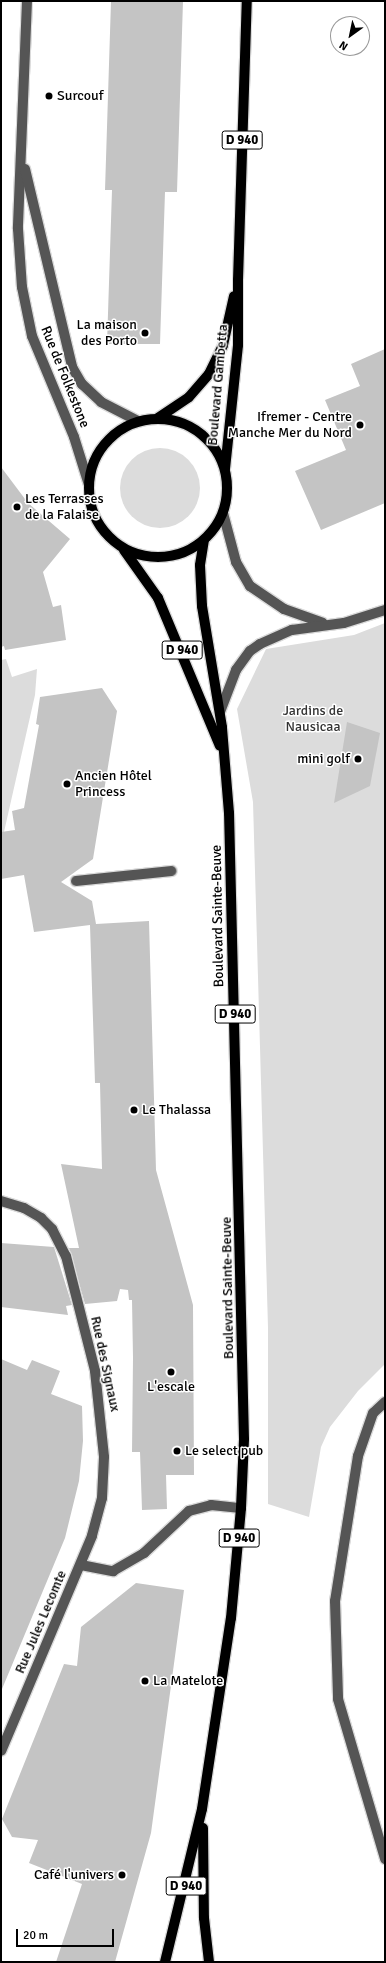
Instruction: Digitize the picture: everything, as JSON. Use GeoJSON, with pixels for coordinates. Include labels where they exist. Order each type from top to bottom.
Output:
{"type":"FeatureCollection","features":[{"type":"Feature","properties":{"kind":"main road","name":"Boulevard Gambetta"},"geometry":{"type":"LineString","coordinates":[[225,469],[238,352],[238,280],[247,1]]}},
{"type":"Feature","properties":{"kind":"main road","name":"Boulevard Gambetta"},"geometry":{"type":"LineString","coordinates":[[158,418],[189,397],[214,366],[223,345],[238,280]]}},
{"type":"Feature","properties":{"kind":"main road"},"geometry":{"type":"LineString","coordinates":[[158,418],[180,422],[200,432],[219,455],[225,469],[228,491],[223,513],[204,540],[185,552],[163,558],[141,556],[121,546],[109,537],[96,520],[89,485],[93,464],[103,445],[119,430],[138,421],[158,418]]}},
{"type":"Feature","properties":{"kind":"main road","name":"Boulevard Sainte-Beuve"},"geometry":{"type":"LineString","coordinates":[[165,1962],[202,1809],[231,1618],[241,1508],[244,1402],[230,834],[220,712],[202,606],[200,565],[204,540]]}},
{"type":"Feature","properties":{"kind":"main road","name":"Boulevard Sainte-Beuve"},"geometry":{"type":"LineString","coordinates":[[121,546],[158,598],[202,697],[225,764]]}},
{"type":"Feature","properties":{"kind":"main road","name":"Boulevard Sainte-Beuve"},"geometry":{"type":"LineString","coordinates":[[202,1809],[204,1918],[209,1962]]}},
{"type":"Feature","properties":{"kind":"street","name":"Rue de Folkestone"},"geometry":{"type":"LineString","coordinates":[[27,1],[18,229],[25,308],[40,360],[77,444],[89,485]]}},
{"type":"Feature","properties":{"kind":"street","name":"Rue de Folkestone"},"geometry":{"type":"LineString","coordinates":[[22,158],[72,367],[82,384],[101,402],[138,421]]}},
{"type":"Feature","properties":{"kind":"street"},"geometry":{"type":"LineString","coordinates":[[223,513],[236,562],[250,586],[284,609],[332,625]]}},
{"type":"Feature","properties":{"kind":"street"},"geometry":{"type":"LineString","coordinates":[[220,712],[231,680],[250,651],[274,636],[292,630],[332,625],[385,610]]}},
{"type":"Feature","properties":{"kind":"street"},"geometry":{"type":"LineString","coordinates":[[76,881],[170,871]]}},
{"type":"Feature","properties":{"kind":"street","name":"Rue des Signaux"},"geometry":{"type":"LineString","coordinates":[[1,1201],[24,1208],[41,1218],[59,1241],[95,1371],[102,1416],[104,1478],[98,1516],[81,1565]]}},
{"type":"Feature","properties":{"kind":"street"},"geometry":{"type":"LineString","coordinates":[[385,1402],[373,1413],[358,1456],[335,1601],[338,1699],[385,1859]]}},
{"type":"Feature","properties":{"kind":"street","name":"Rue Jules Lecomte"},"geometry":{"type":"LineString","coordinates":[[1,1751],[81,1565],[112,1571],[144,1553],[189,1511],[211,1505],[241,1508]]}},
{"type":"Feature","properties":{"kind":"green space"},"geometry":{"type":"Polygon","coordinates":[[[160,448],[175,451],[188,460],[197,473],[200,488],[197,503],[188,516],[175,525],[160,528],[145,525],[132,516],[123,503],[120,488],[123,473],[132,460],[145,451],[160,448]]]}},
{"type":"Feature","properties":{"kind":"green space","name":"Jardins de Nausicaa"},"geometry":{"type":"Polygon","coordinates":[[[385,623],[385,1364],[358,1391],[330,1427],[321,1447],[309,1517],[268,1504],[268,1328],[253,802],[237,709],[266,649],[354,635],[385,623]]]}},
{"type":"Feature","properties":{"kind":"green space"},"geometry":{"type":"Polygon","coordinates":[[[6,659],[12,677],[37,669],[35,695],[4,832],[1,832],[1,660],[6,659]]]}},
{"type":"Feature","properties":{"kind":"building"},"geometry":{"type":"Polygon","coordinates":[[[111,1],[183,1],[177,192],[165,192],[160,344],[107,344],[112,190],[105,190],[111,1]]]}},
{"type":"Feature","properties":{"kind":"building","name":"Ifremer - Centre Manche Mer du Nord"},"geometry":{"type":"Polygon","coordinates":[[[385,349],[385,503],[321,530],[295,471],[346,450],[325,400],[360,386],[351,364],[385,349]]]}},
{"type":"Feature","properties":{"kind":"building"},"geometry":{"type":"Polygon","coordinates":[[[1,467],[28,503],[70,539],[43,572],[53,607],[61,605],[66,640],[5,650],[4,646],[1,647],[1,467]]]}},
{"type":"Feature","properties":{"kind":"building"},"geometry":{"type":"Polygon","coordinates":[[[102,688],[117,711],[93,859],[61,882],[92,901],[96,924],[149,921],[156,1170],[193,1305],[194,1475],[166,1475],[167,1509],[142,1510],[140,1452],[132,1452],[132,1300],[129,1300],[128,1290],[120,1289],[117,1301],[85,1304],[69,1248],[79,1248],[61,1164],[102,1169],[100,1083],[95,1083],[90,925],[34,932],[24,875],[1,879],[1,832],[15,830],[12,811],[24,808],[39,725],[36,724],[40,697],[102,688]]]}},
{"type":"Feature","properties":{"kind":"building","name":"mini golf"},"geometry":{"type":"Polygon","coordinates":[[[347,722],[380,733],[370,786],[334,803],[347,722]]]}},
{"type":"Feature","properties":{"kind":"building"},"geometry":{"type":"Polygon","coordinates":[[[1,1243],[54,1247],[72,1305],[66,1306],[68,1315],[1,1307],[1,1243]]]}},
{"type":"Feature","properties":{"kind":"building"},"geometry":{"type":"Polygon","coordinates":[[[1,1359],[27,1370],[32,1360],[60,1371],[51,1394],[82,1406],[83,1441],[79,1481],[65,1538],[2,1689],[1,1359]]]}},
{"type":"Feature","properties":{"kind":"building"},"geometry":{"type":"Polygon","coordinates":[[[136,1583],[184,1590],[151,1833],[115,1962],[56,1962],[82,1884],[29,1863],[38,1840],[12,1837],[2,1819],[64,1664],[77,1666],[81,1627],[136,1583]]]}},
{"type":"Feature","properties":{"kind":"place","name":"Surcouf"},"geometry":{"type":"Point","coordinates":[49,96]}},
{"type":"Feature","properties":{"kind":"place","name":"La maison des Porto"},"geometry":{"type":"Point","coordinates":[145,333]}},
{"type":"Feature","properties":{"kind":"place","name":"Ifremer - Centre Manche Mer du Nord"},"geometry":{"type":"Point","coordinates":[360,425]}},
{"type":"Feature","properties":{"kind":"place","name":"Les Terrasses de la Falaise"},"geometry":{"type":"Point","coordinates":[17,507]}},
{"type":"Feature","properties":{"kind":"place","name":"mini golf"},"geometry":{"type":"Point","coordinates":[358,759]}},
{"type":"Feature","properties":{"kind":"place","name":"Ancien Hôtel Princess"},"geometry":{"type":"Point","coordinates":[67,784]}},
{"type":"Feature","properties":{"kind":"place","name":"Le Thalassa"},"geometry":{"type":"Point","coordinates":[134,1110]}},
{"type":"Feature","properties":{"kind":"place","name":"L'escale"},"geometry":{"type":"Point","coordinates":[171,1372]}},
{"type":"Feature","properties":{"kind":"place","name":"Le select pub"},"geometry":{"type":"Point","coordinates":[177,1451]}},
{"type":"Feature","properties":{"kind":"place","name":"La Matelote"},"geometry":{"type":"Point","coordinates":[145,1681]}},
{"type":"Feature","properties":{"kind":"place","name":"Café l'univers"},"geometry":{"type":"Point","coordinates":[122,1875]}}]}
